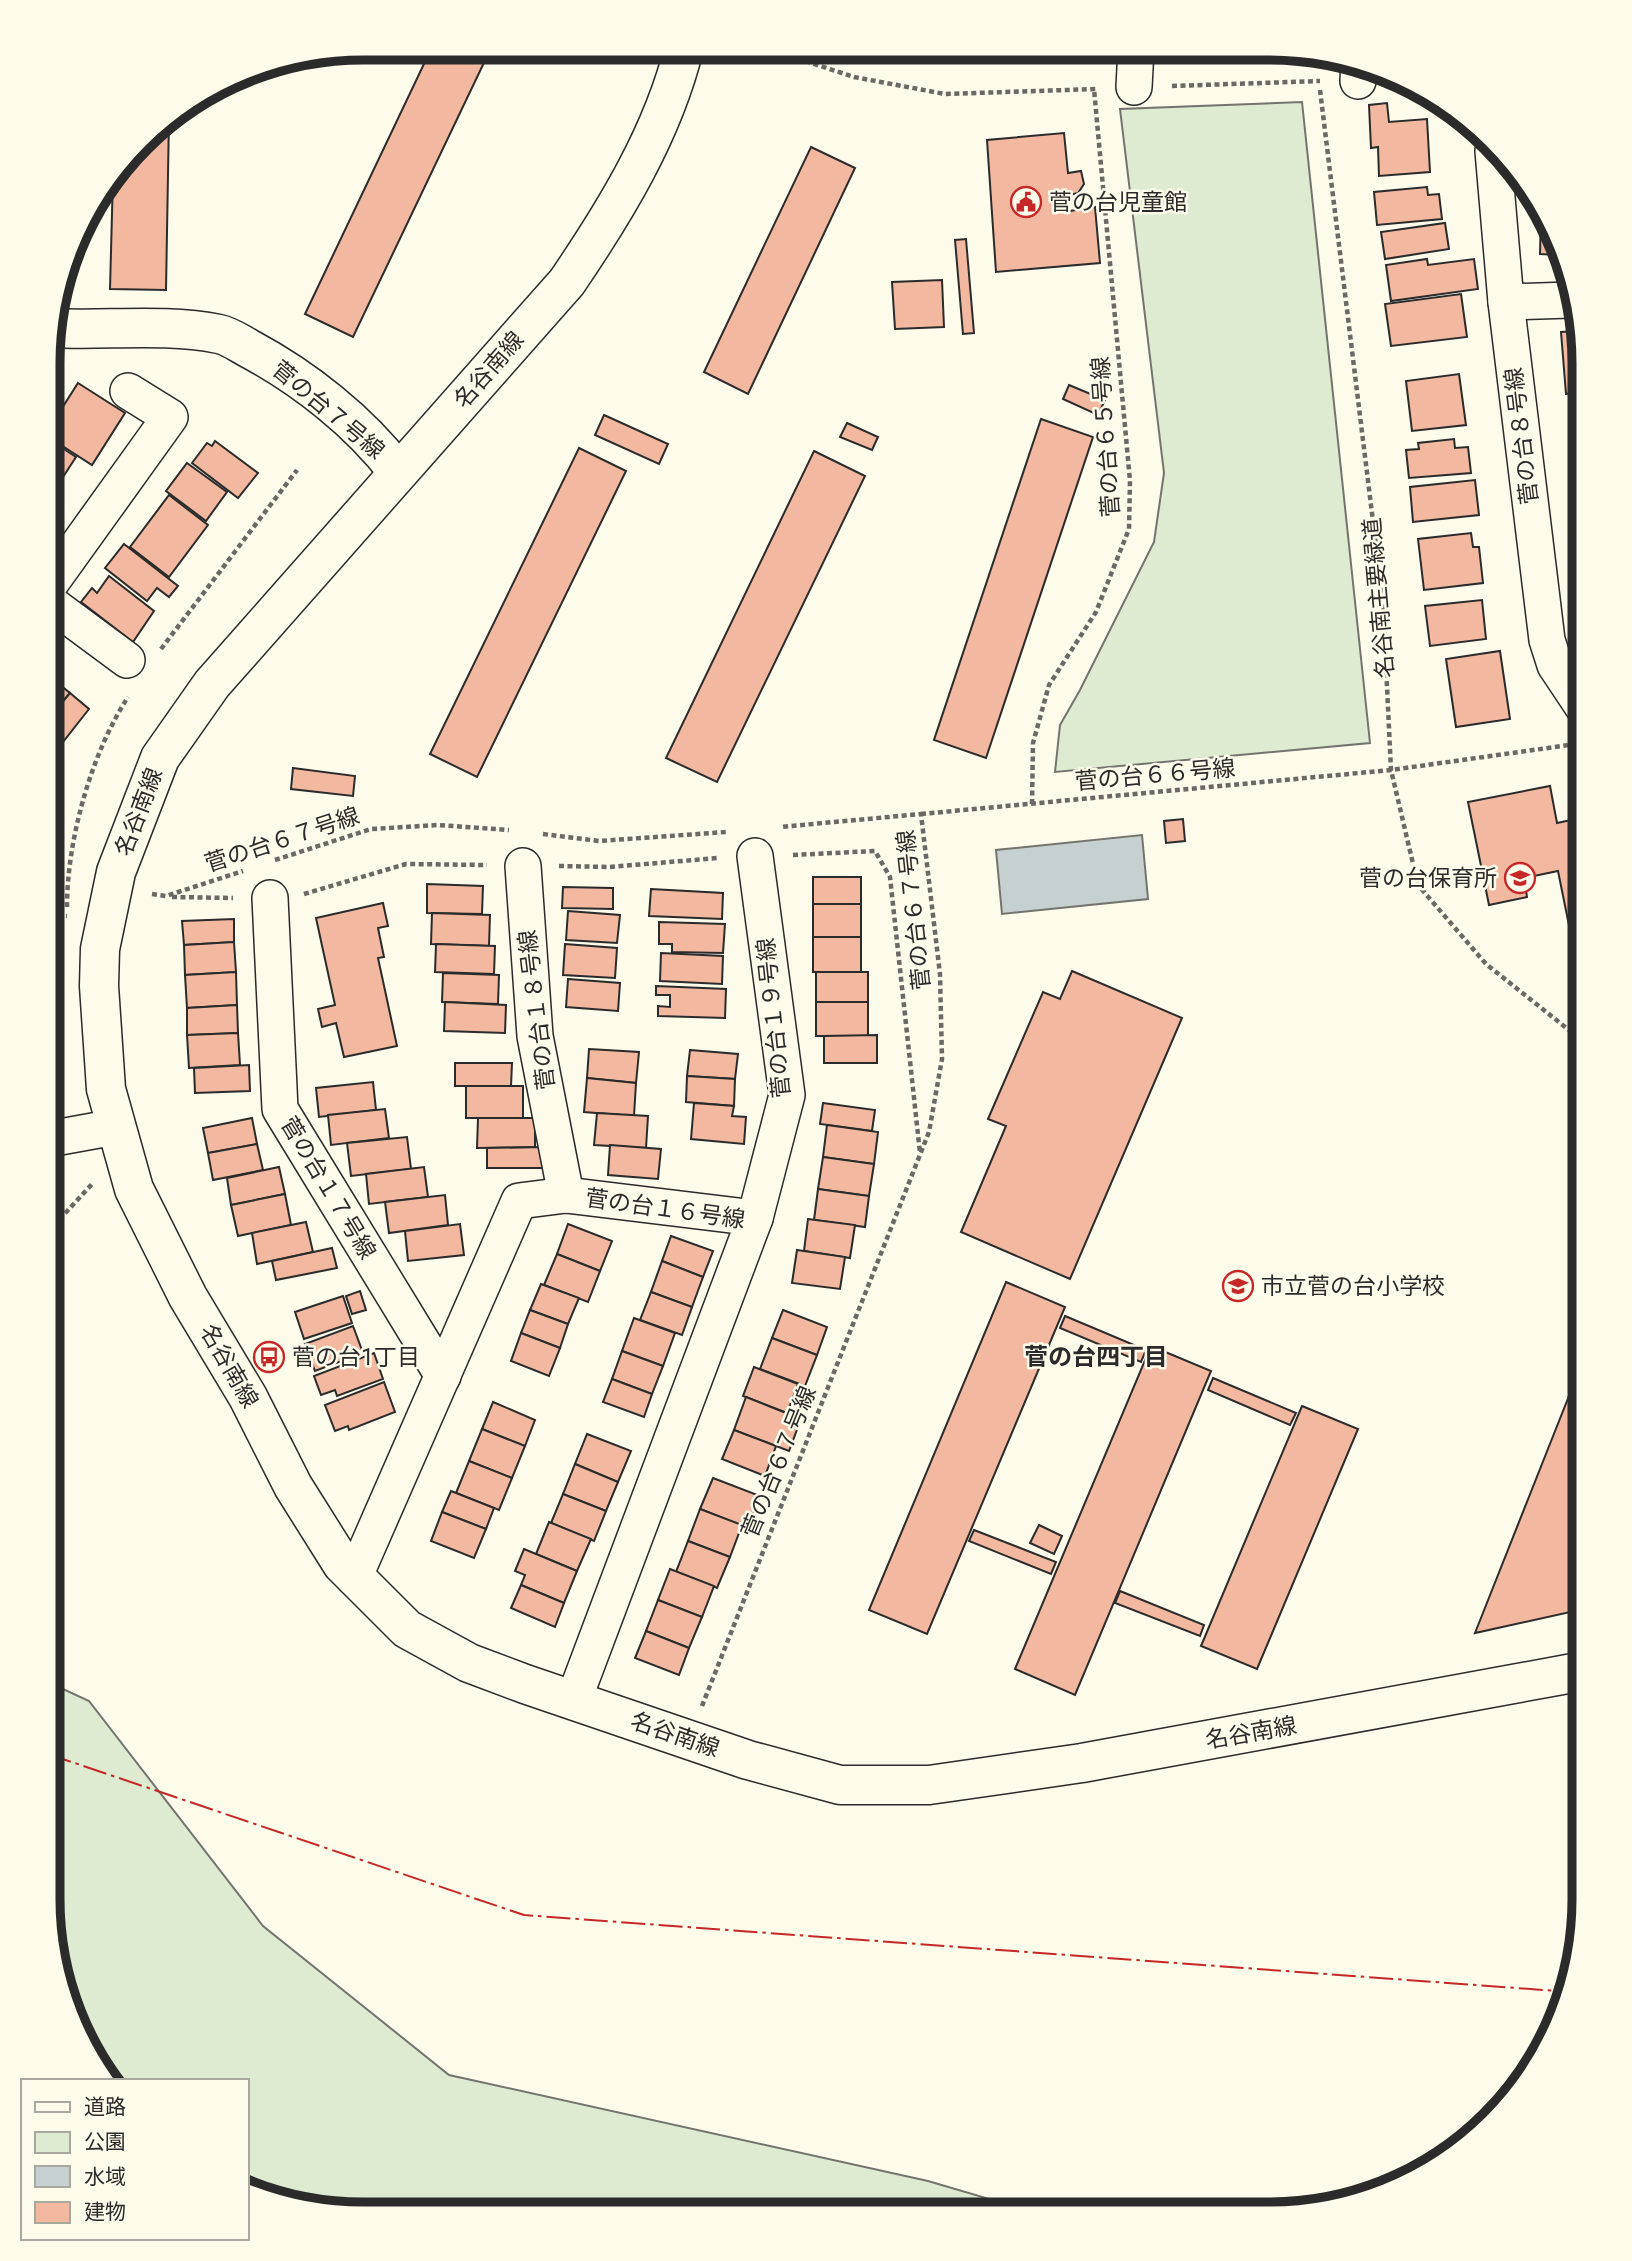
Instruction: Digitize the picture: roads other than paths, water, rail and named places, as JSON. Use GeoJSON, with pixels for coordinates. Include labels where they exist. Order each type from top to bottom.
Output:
{"type":"FeatureCollection","features":[{"type":"Feature","properties":{"kind":"street","name":"名谷南線"},"geometry":{"type":"LineString","coordinates":[[680,60],[654,135],[593,244],[567,282],[387,458],[212,684],[171,740],[148,784],[116,872],[100,949],[102,1054],[106,1089],[115,1127],[134,1189],[188,1297],[248,1397],[293,1486],[354,1578],[407,1629],[469,1663],[748,1760],[840,1785],[929,1785],[1083,1763],[1572,1673]]}},
{"type":"Feature","properties":{"kind":"street"},"geometry":{"type":"LineString","coordinates":[[1134,87],[1135,60]]}},
{"type":"Feature","properties":{"kind":"street","name":"菅の台８号線"},"geometry":{"type":"LineString","coordinates":[[1494,159],[1506,302],[1547,640],[1555,665],[1572,690]]}},
{"type":"Feature","properties":{"kind":"street"},"geometry":{"type":"LineString","coordinates":[[1506,302],[1566,300]]}},
{"type":"Feature","properties":{"kind":"street","name":"菅の台７号線"},"geometry":{"type":"LineString","coordinates":[[61,328],[99,330],[158,326],[223,334],[289,370],[387,458]]}},
{"type":"Feature","properties":{"kind":"street"},"geometry":{"type":"LineString","coordinates":[[59,571],[170,417],[128,391]]}},
{"type":"Feature","properties":{"kind":"street"},"geometry":{"type":"LineString","coordinates":[[59,610],[127,660]]}},
{"type":"Feature","properties":{"kind":"street","name":"菅の台１９号線"},"geometry":{"type":"LineString","coordinates":[[747,844],[788,1095],[755,1218]]}},
{"type":"Feature","properties":{"kind":"street","name":"菅の台１８号線"},"geometry":{"type":"LineString","coordinates":[[523,866],[535,1036],[566,1195]]}},
{"type":"Feature","properties":{"kind":"street","name":"菅の台１７号線"},"geometry":{"type":"LineString","coordinates":[[270,898],[280,1109],[443,1376]]}},
{"type":"Feature","properties":{"kind":"street"},"geometry":{"type":"LineString","coordinates":[[59,1137],[115,1127]]}},
{"type":"Feature","properties":{"kind":"street","name":"菅の台１６号線"},"geometry":{"type":"LineString","coordinates":[[354,1578],[519,1201],[566,1195],[755,1218],[574,1699]]}},
{"type":"Feature","properties":{"kind":"water"},"geometry":{"type":"Polygon","coordinates":[[[1142,835],[1148,899],[1002,914],[996,850],[1142,835]]]}},
{"type":"Feature","properties":{"kind":"place","name":"菅の台児童館"},"geometry":{"type":"Point","coordinates":[1026,202]}},
{"type":"Feature","properties":{"kind":"place","name":"菅の台保育所"},"geometry":{"type":"Point","coordinates":[1520,878]}},
{"type":"Feature","properties":{"kind":"place","name":"市立菅の台小学校"},"geometry":{"type":"Point","coordinates":[1238,1286]}},
{"type":"Feature","properties":{"kind":"place","name":"菅の台1丁目"},"geometry":{"type":"Point","coordinates":[269,1357]}},
{"type":"Feature","properties":{"kind":"district","name":"菅の台四丁目"},"geometry":{"type":"Point","coordinates":[1096,1357]}}]}
